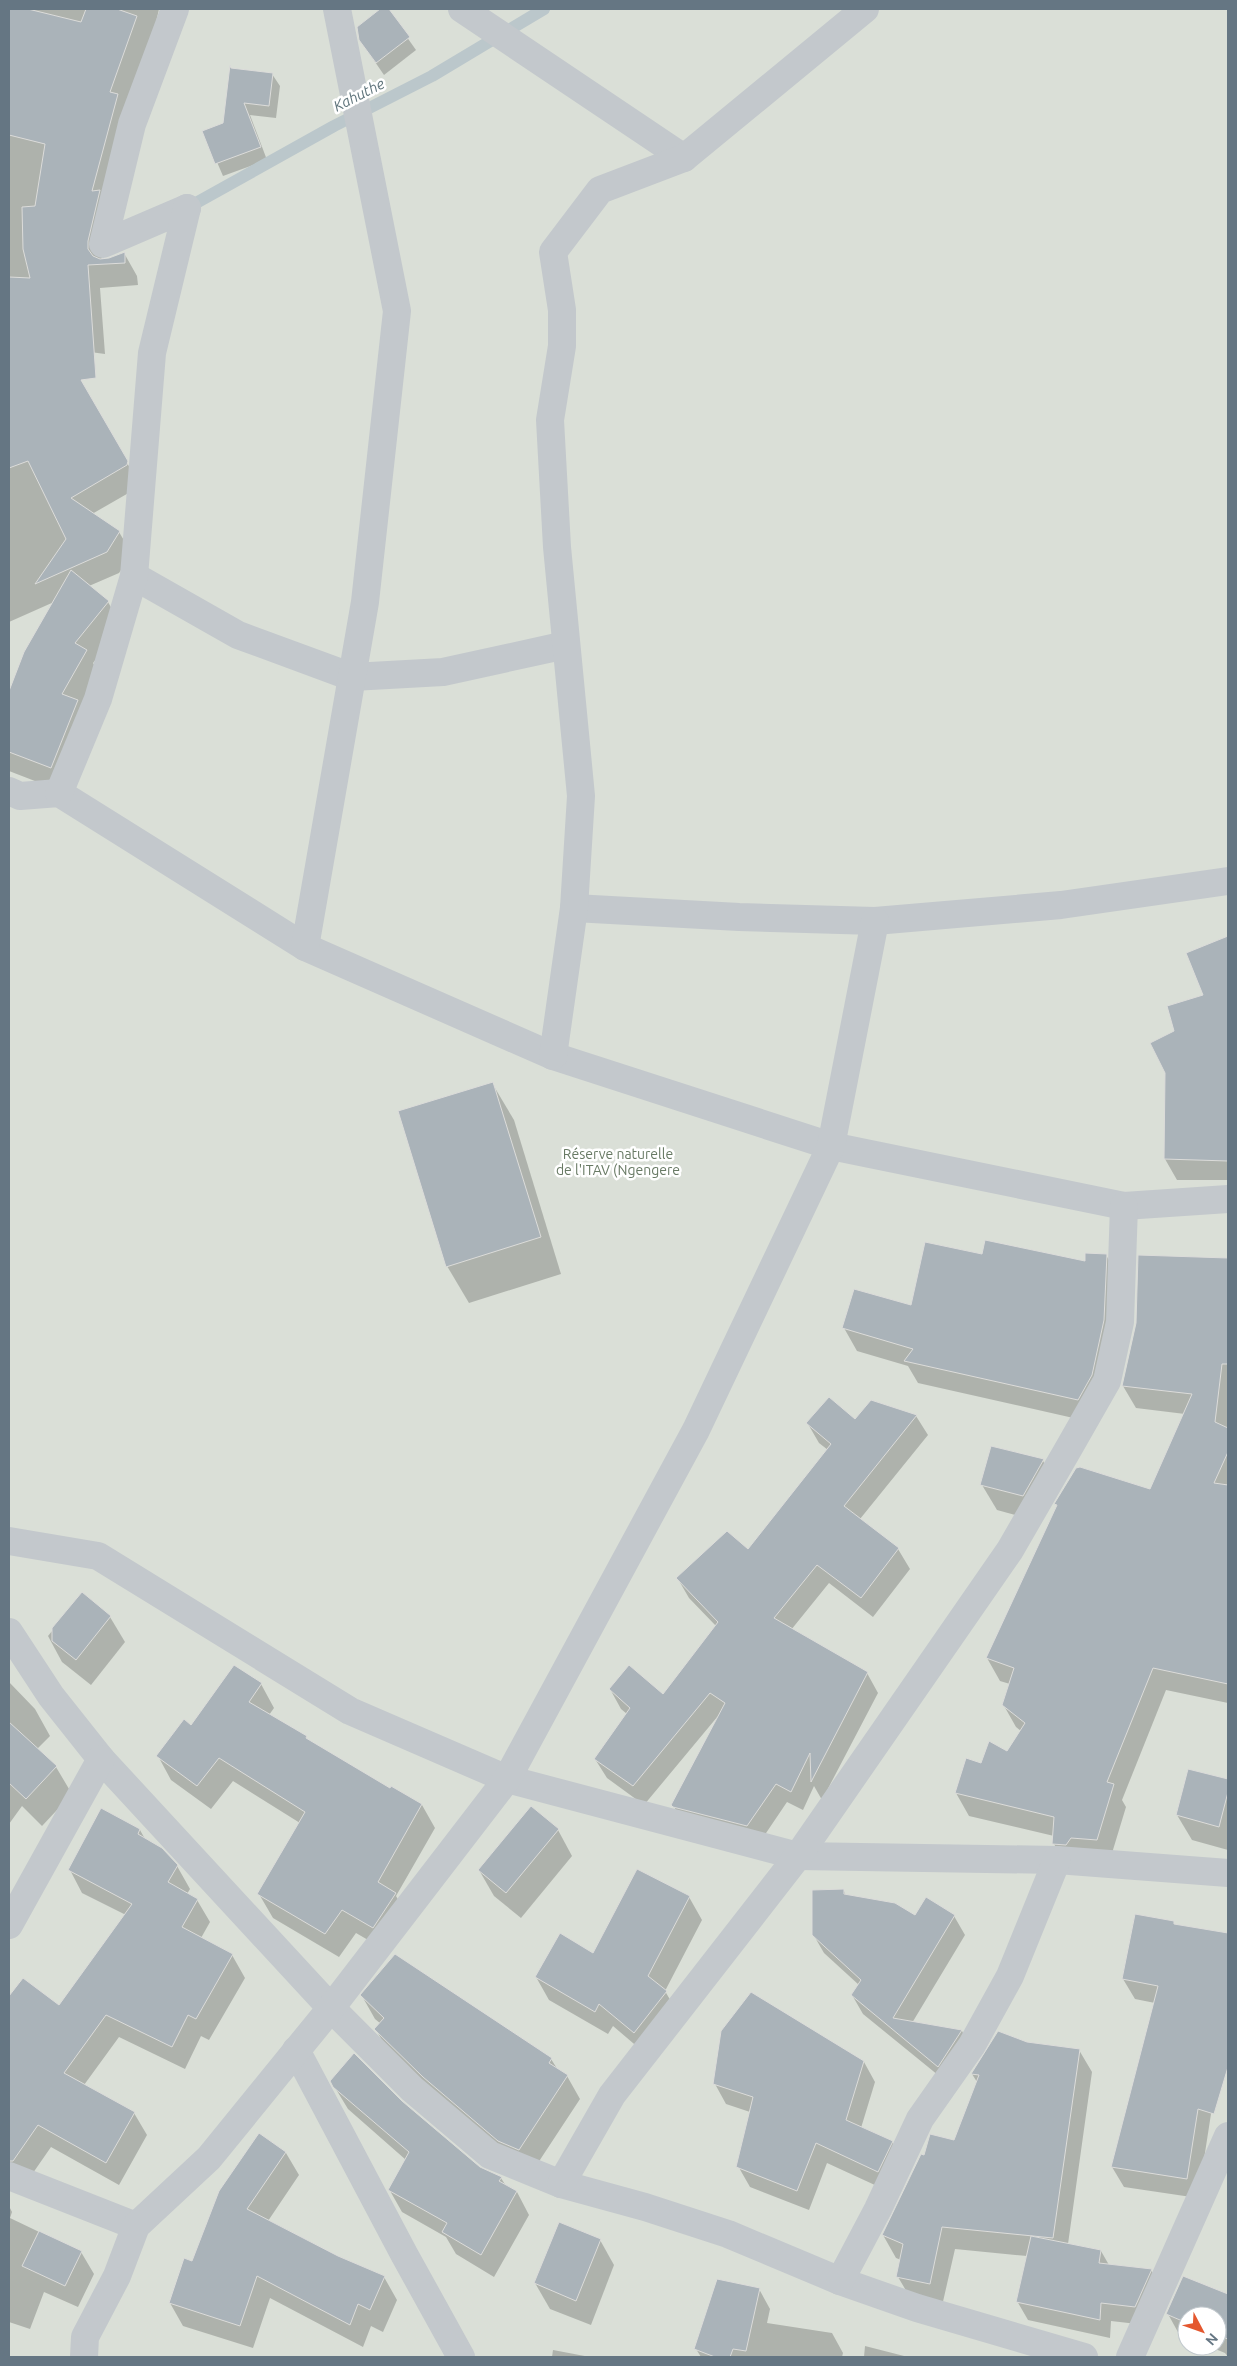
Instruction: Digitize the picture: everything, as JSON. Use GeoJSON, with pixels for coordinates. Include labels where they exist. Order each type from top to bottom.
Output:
{"type":"FeatureCollection","features":[{"type":"Feature","properties":{"kind":"street"},"geometry":{"type":"LineString","coordinates":[[59,793],[98,699],[134,576],[152,354],[187,208],[103,244],[132,124],[174,9]]}},
{"type":"Feature","properties":{"kind":"street"},"geometry":{"type":"LineString","coordinates":[[305,948],[365,602],[397,311],[337,9]]}},
{"type":"Feature","properties":{"kind":"street"},"geometry":{"type":"LineString","coordinates":[[462,9],[684,158]]}},
{"type":"Feature","properties":{"kind":"street"},"geometry":{"type":"LineString","coordinates":[[553,1056],[574,908],[581,796],[557,547],[550,420],[562,346],[562,310],[553,252],[600,190],[684,158],[865,9]]}},
{"type":"Feature","properties":{"kind":"street"},"geometry":{"type":"LineString","coordinates":[[134,576],[238,636],[352,676],[442,672],[566,646]]}},
{"type":"Feature","properties":{"kind":"street"},"geometry":{"type":"LineString","coordinates":[[9,790],[20,796],[59,793],[305,948],[553,1056],[831,1146],[1124,1206],[1228,1198]]}},
{"type":"Feature","properties":{"kind":"street"},"geometry":{"type":"LineString","coordinates":[[574,908],[739,917],[875,921],[1061,905],[1228,882]]}},
{"type":"Feature","properties":{"kind":"street"},"geometry":{"type":"LineString","coordinates":[[84,2357],[85,2337],[117,2276],[136,2226],[209,2158],[331,2008],[507,1779],[696,1430],[831,1146],[875,921]]}},
{"type":"Feature","properties":{"kind":"street"},"geometry":{"type":"LineString","coordinates":[[561,2184],[612,2095],[798,1856],[1010,1550],[1107,1381],[1120,1322],[1124,1206]]}},
{"type":"Feature","properties":{"kind":"street"},"geometry":{"type":"LineString","coordinates":[[9,1541],[98,1556],[350,1711],[507,1779],[798,1856],[1057,1860],[1228,1873]]}},
{"type":"Feature","properties":{"kind":"street"},"geometry":{"type":"LineString","coordinates":[[9,1632],[51,1696],[101,1759],[331,2008],[412,2089],[490,2155],[561,2184],[646,2207],[728,2234],[840,2281],[917,2308],[1084,2357]]}},
{"type":"Feature","properties":{"kind":"street"},"geometry":{"type":"LineString","coordinates":[[9,1925],[101,1759]]}},
{"type":"Feature","properties":{"kind":"street"},"geometry":{"type":"LineString","coordinates":[[840,2281],[878,2209],[920,2119],[972,2045],[1010,1976],[1057,1860]]}},
{"type":"Feature","properties":{"kind":"street"},"geometry":{"type":"LineString","coordinates":[[296,2050],[461,2357]]}},
{"type":"Feature","properties":{"kind":"street"},"geometry":{"type":"LineString","coordinates":[[1130,2357],[1228,2136]]}},
{"type":"Feature","properties":{"kind":"street"},"geometry":{"type":"LineString","coordinates":[[9,2176],[136,2226]]}},
{"type":"Feature","properties":{"kind":"green space","name":"Réserve naturelle de l'ITAV (Ngengere"},"geometry":{"type":"Polygon","coordinates":[[[9,9],[1228,9],[1228,2357],[9,2357],[9,9]]]}},
{"type":"Feature","properties":{"kind":"building"},"geometry":{"type":"Polygon","coordinates":[[[9,9],[28,9],[81,22],[86,9],[117,9],[137,16],[110,92],[118,94],[92,191],[100,190],[88,241],[88,249],[93,256],[100,259],[109,258],[125,252],[125,263],[88,265],[96,378],[81,380],[128,461],[127,465],[71,498],[120,531],[107,552],[35,584],[66,539],[28,461],[9,468],[9,277],[30,278],[23,249],[22,207],[35,206],[45,144],[9,135],[9,9]]]}},
{"type":"Feature","properties":{"kind":"building"},"geometry":{"type":"Polygon","coordinates":[[[380,9],[389,9],[410,37],[376,63],[359,40],[357,27],[380,9]]]}},
{"type":"Feature","properties":{"kind":"building"},"geometry":{"type":"Polygon","coordinates":[[[230,65],[231,68],[273,73],[269,106],[244,103],[261,147],[215,164],[202,131],[223,123],[230,65]]]}},
{"type":"Feature","properties":{"kind":"building"},"geometry":{"type":"Polygon","coordinates":[[[71,570],[109,601],[75,643],[87,650],[62,694],[78,700],[51,768],[9,752],[9,691],[24,652],[71,570]]]}},
{"type":"Feature","properties":{"kind":"building"},"geometry":{"type":"Polygon","coordinates":[[[1228,936],[1228,1161],[1164,1159],[1165,1073],[1150,1043],[1174,1031],[1167,1006],[1203,995],[1186,953],[1228,936]]]}},
{"type":"Feature","properties":{"kind":"building"},"geometry":{"type":"Polygon","coordinates":[[[493,1082],[541,1237],[446,1267],[398,1111],[493,1082]]]}},
{"type":"Feature","properties":{"kind":"building"},"geometry":{"type":"Polygon","coordinates":[[[985,1240],[1085,1261],[1085,1253],[1107,1254],[1104,1320],[1092,1375],[1078,1400],[904,1361],[913,1349],[842,1328],[854,1289],[911,1305],[925,1242],[982,1254],[985,1240]]]}},
{"type":"Feature","properties":{"kind":"building"},"geometry":{"type":"Polygon","coordinates":[[[1138,1255],[1228,1258],[1228,1364],[1222,1364],[1215,1422],[1228,1428],[1228,1452],[1214,1483],[1228,1485],[1228,1684],[1153,1668],[1107,1782],[1114,1784],[1097,1840],[1071,1838],[1066,1845],[1052,1844],[1054,1817],[955,1793],[966,1758],[981,1763],[989,1741],[1007,1751],[1025,1723],[1002,1705],[1014,1668],[986,1658],[1057,1505],[1054,1504],[1076,1468],[1080,1467],[1150,1489],[1192,1394],[1122,1386],[1136,1323],[1138,1255]]]}},
{"type":"Feature","properties":{"kind":"building"},"geometry":{"type":"Polygon","coordinates":[[[829,1397],[855,1419],[871,1400],[917,1415],[844,1506],[899,1548],[861,1598],[817,1565],[774,1618],[868,1672],[811,1782],[810,1753],[791,1792],[776,1784],[747,1826],[673,1807],[671,1805],[725,1703],[710,1693],[633,1786],[594,1759],[630,1708],[609,1689],[629,1665],[663,1694],[718,1622],[676,1578],[727,1531],[748,1549],[831,1444],[806,1423],[829,1397]]]}},
{"type":"Feature","properties":{"kind":"building"},"geometry":{"type":"Polygon","coordinates":[[[991,1446],[1044,1459],[1023,1496],[980,1485],[991,1446]]]}},
{"type":"Feature","properties":{"kind":"building"},"geometry":{"type":"Polygon","coordinates":[[[82,1592],[111,1616],[76,1660],[52,1641],[52,1628],[82,1592]]]}},
{"type":"Feature","properties":{"kind":"building"},"geometry":{"type":"Polygon","coordinates":[[[234,1665],[262,1683],[249,1702],[390,1788],[391,1786],[422,1804],[378,1882],[396,1893],[373,1928],[342,1910],[325,1934],[257,1894],[305,1812],[219,1758],[197,1786],[156,1756],[184,1719],[191,1725],[234,1665]]]}},
{"type":"Feature","properties":{"kind":"building"},"geometry":{"type":"Polygon","coordinates":[[[9,1722],[57,1766],[26,1799],[9,1783],[9,1722]]]}},
{"type":"Feature","properties":{"kind":"building"},"geometry":{"type":"Polygon","coordinates":[[[1188,1769],[1228,1779],[1228,1792],[1219,1827],[1176,1815],[1188,1769]]]}},
{"type":"Feature","properties":{"kind":"building"},"geometry":{"type":"Polygon","coordinates":[[[531,1806],[559,1829],[506,1893],[478,1870],[531,1806]]]}},
{"type":"Feature","properties":{"kind":"building"},"geometry":{"type":"Polygon","coordinates":[[[101,1808],[140,1829],[138,1834],[162,1848],[178,1865],[168,1882],[198,1899],[182,1927],[233,1954],[196,2019],[188,2015],[172,2047],[106,2015],[64,2073],[135,2112],[106,2163],[38,2125],[13,2161],[9,2161],[9,1996],[23,1978],[59,2005],[132,1904],[68,1870],[101,1808]]]}},
{"type":"Feature","properties":{"kind":"building"},"geometry":{"type":"Polygon","coordinates":[[[637,1869],[690,1896],[648,1976],[667,1991],[634,2033],[599,2004],[595,2012],[535,1977],[560,1933],[593,1953],[637,1869]]]}},
{"type":"Feature","properties":{"kind":"building"},"geometry":{"type":"Polygon","coordinates":[[[844,1889],[844,1894],[895,1903],[915,1915],[926,1897],[955,1915],[893,2018],[962,2030],[938,2067],[851,1995],[861,1980],[812,1935],[812,1890],[844,1889]]]}},
{"type":"Feature","properties":{"kind":"building"},"geometry":{"type":"Polygon","coordinates":[[[1135,1914],[1174,1921],[1174,1924],[1228,1933],[1228,2067],[1214,2114],[1198,2109],[1187,2179],[1111,2167],[1158,1986],[1122,1979],[1135,1914]]]}},
{"type":"Feature","properties":{"kind":"building"},"geometry":{"type":"Polygon","coordinates":[[[395,1954],[552,2058],[549,2063],[568,2075],[519,2150],[498,2141],[423,2077],[374,2029],[384,2018],[360,1995],[395,1954]]]}},
{"type":"Feature","properties":{"kind":"building"},"geometry":{"type":"Polygon","coordinates":[[[751,1992],[864,2061],[846,2120],[893,2141],[878,2172],[816,2143],[797,2191],[736,2167],[753,2097],[713,2084],[721,2031],[751,1992]]]}},
{"type":"Feature","properties":{"kind":"building"},"geometry":{"type":"Polygon","coordinates":[[[998,2031],[1027,2042],[1080,2049],[1053,2238],[942,2227],[930,2284],[896,2277],[903,2244],[882,2235],[921,2154],[924,2155],[930,2134],[954,2140],[979,2075],[971,2074],[998,2031]]]}},
{"type":"Feature","properties":{"kind":"building"},"geometry":{"type":"Polygon","coordinates":[[[354,2053],[402,2101],[480,2167],[502,2177],[499,2181],[517,2191],[481,2255],[442,2232],[447,2223],[388,2190],[409,2152],[333,2087],[330,2081],[354,2053]]]}},
{"type":"Feature","properties":{"kind":"building"},"geometry":{"type":"Polygon","coordinates":[[[259,2133],[286,2152],[247,2209],[338,2256],[385,2276],[370,2310],[358,2304],[350,2325],[257,2276],[240,2326],[169,2303],[184,2258],[192,2261],[219,2191],[259,2133]]]}},
{"type":"Feature","properties":{"kind":"building"},"geometry":{"type":"Polygon","coordinates":[[[559,2222],[601,2239],[576,2301],[534,2283],[559,2222]]]}},
{"type":"Feature","properties":{"kind":"building"},"geometry":{"type":"Polygon","coordinates":[[[39,2231],[82,2251],[65,2286],[22,2266],[39,2231]]]}},
{"type":"Feature","properties":{"kind":"building"},"geometry":{"type":"Polygon","coordinates":[[[1031,2236],[1101,2250],[1099,2263],[1152,2269],[1135,2307],[1101,2303],[1100,2320],[1016,2302],[1031,2236]]]}},
{"type":"Feature","properties":{"kind":"building"},"geometry":{"type":"Polygon","coordinates":[[[1183,2276],[1228,2294],[1228,2339],[1227,2306],[1177,2306],[1177,2319],[1166,2314],[1183,2276]]]}},
{"type":"Feature","properties":{"kind":"building"},"geometry":{"type":"Polygon","coordinates":[[[717,2279],[760,2288],[746,2351],[733,2349],[730,2357],[715,2357],[694,2349],[717,2279]]]}},
{"type":"Feature","properties":{"kind":"waterway","name":"Kahuthe"},"geometry":{"type":"LineString","coordinates":[[187,208],[334,126],[432,76],[544,9]]}}]}
